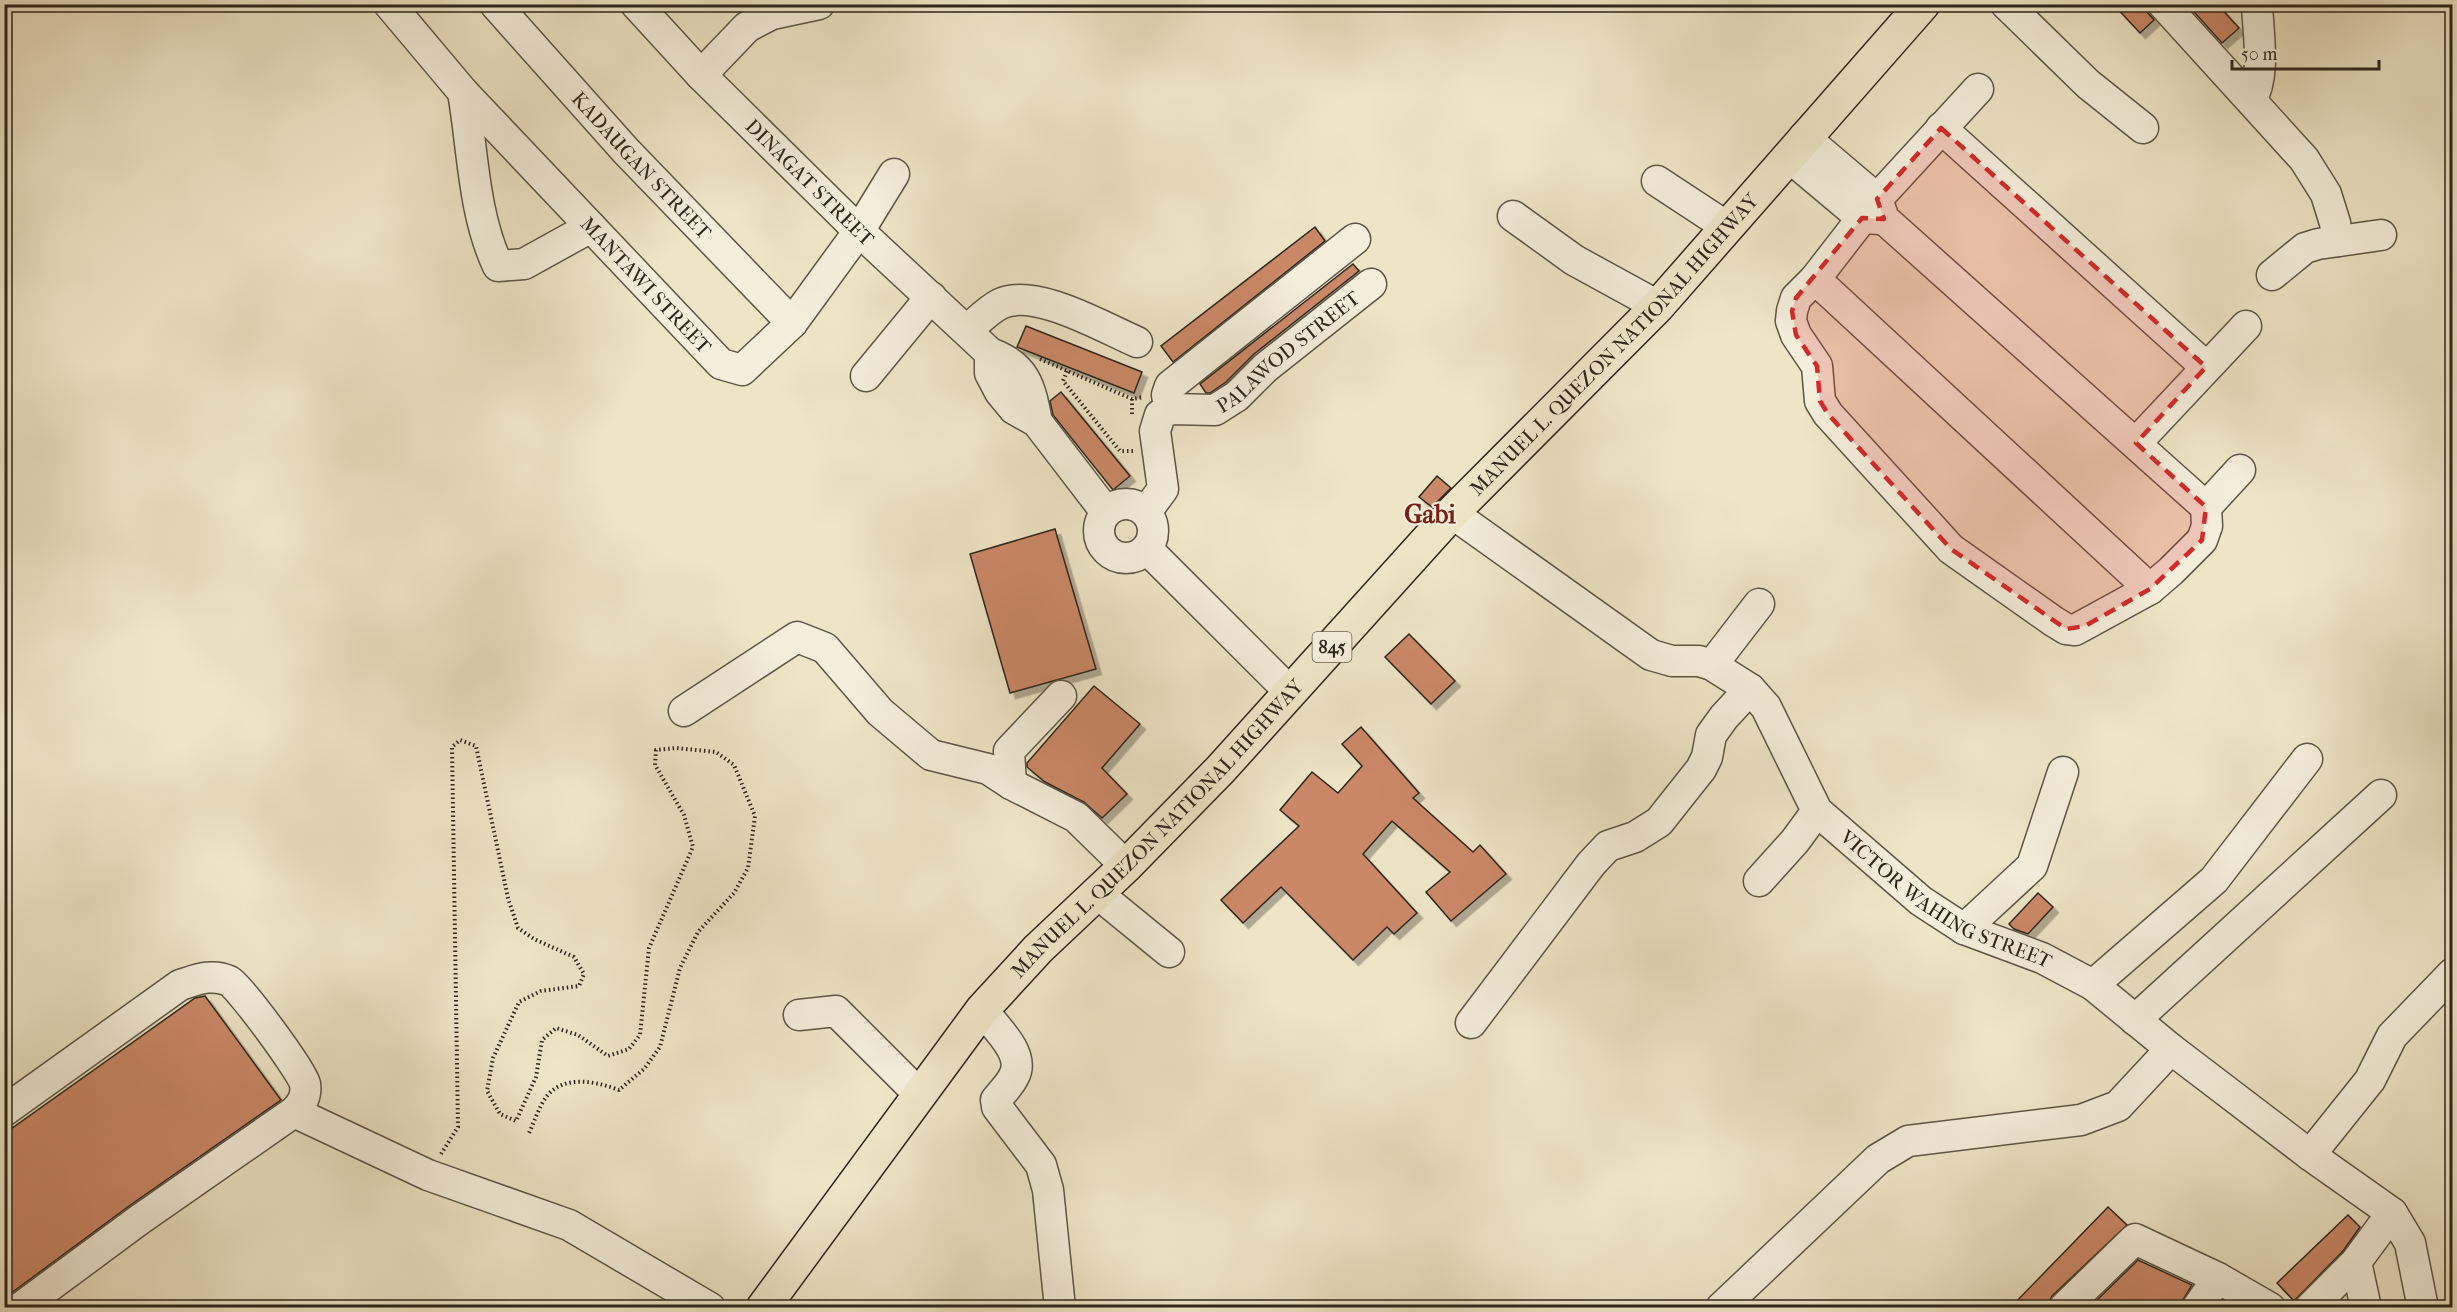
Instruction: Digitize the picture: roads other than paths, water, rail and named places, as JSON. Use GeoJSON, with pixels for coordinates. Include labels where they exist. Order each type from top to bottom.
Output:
{"type":"FeatureCollection","features":[{"type":"Feature","properties":{"kind":"main road","name":"MANUEL L. QUEZON NATIONAL HIGHWAY"},"geometry":{"type":"LineString","coordinates":[[763,1308],[982,1010],[1038,949],[1098,894],[1213,777],[1452,513],[1658,306],[1923,4]]}},
{"type":"Feature","properties":{"kind":"street","name":"MANTAWI STREET"},"geometry":{"type":"LineString","coordinates":[[389,4],[463,92],[722,364],[742,370],[792,323],[859,231],[894,174]]}},
{"type":"Feature","properties":{"kind":"street","name":"KADAUGAN STREET"},"geometry":{"type":"LineString","coordinates":[[495,4],[626,151],[792,323]]}},
{"type":"Feature","properties":{"kind":"street","name":"DINAGAT STREET"},"geometry":{"type":"LineString","coordinates":[[636,4],[701,75],[859,231],[990,353],[990,373],[995,386],[1014,409],[1037,422],[1106,512]]}},
{"type":"Feature","properties":{"kind":"street"},"geometry":{"type":"LineString","coordinates":[[701,75],[747,27],[768,9],[819,4]]}},
{"type":"Feature","properties":{"kind":"street"},"geometry":{"type":"LineString","coordinates":[[2006,4],[2088,84],[2143,128]]}},
{"type":"Feature","properties":{"kind":"street"},"geometry":{"type":"LineString","coordinates":[[2163,4],[2304,159],[2326,194],[2335,223],[2337,241]]}},
{"type":"Feature","properties":{"kind":"street"},"geometry":{"type":"LineString","coordinates":[[2251,100],[2259,79],[2257,4]]}},
{"type":"Feature","properties":{"kind":"street"},"geometry":{"type":"LineString","coordinates":[[1796,147],[1874,212],[2206,507],[2207,526],[2202,540],[2150,589],[2075,630],[2066,629],[1951,549],[1828,414],[1820,401],[1817,366],[1796,335],[1791,321],[1796,298],[1874,212],[1941,128],[1978,89]]}},
{"type":"Feature","properties":{"kind":"street"},"geometry":{"type":"LineString","coordinates":[[463,92],[479,208],[488,244],[498,266],[524,264],[591,227]]}},
{"type":"Feature","properties":{"kind":"street"},"geometry":{"type":"LineString","coordinates":[[1941,128],[2206,367]]}},
{"type":"Feature","properties":{"kind":"street"},"geometry":{"type":"LineString","coordinates":[[1657,181],[1727,227]]}},
{"type":"Feature","properties":{"kind":"street"},"geometry":{"type":"LineString","coordinates":[[1513,216],[1574,260],[1658,306]]}},
{"type":"Feature","properties":{"kind":"street"},"geometry":{"type":"LineString","coordinates":[[2272,274],[2305,248],[2381,235]]}},
{"type":"Feature","properties":{"kind":"street"},"geometry":{"type":"LineString","coordinates":[[1146,512],[1162,489],[1155,431],[1160,414],[1169,402],[1170,386],[1355,239]]}},
{"type":"Feature","properties":{"kind":"street"},"geometry":{"type":"LineString","coordinates":[[1815,279],[2150,589]]}},
{"type":"Feature","properties":{"kind":"street","name":"PALAWOD STREET"},"geometry":{"type":"LineString","coordinates":[[1169,402],[1215,410],[1230,401],[1265,368],[1371,284]]}},
{"type":"Feature","properties":{"kind":"street"},"geometry":{"type":"LineString","coordinates":[[866,376],[931,297]]}},
{"type":"Feature","properties":{"kind":"street"},"geometry":{"type":"LineString","coordinates":[[967,330],[1000,304],[1018,300],[1040,302],[1137,342]]}},
{"type":"Feature","properties":{"kind":"street"},"geometry":{"type":"LineString","coordinates":[[2136,443],[2246,326]]}},
{"type":"Feature","properties":{"kind":"street"},"geometry":{"type":"LineString","coordinates":[[2206,507],[2240,470]]}},
{"type":"Feature","properties":{"kind":"street"},"geometry":{"type":"LineString","coordinates":[[1129,503],[1146,512],[1154,528],[1153,541],[1147,549],[1126,558],[1108,551],[1099,535],[1100,525],[1106,512],[1119,504],[1129,503]]}},
{"type":"Feature","properties":{"kind":"street","name":"VICTOR WAHING STREET"},"geometry":{"type":"LineString","coordinates":[[1452,513],[1651,655],[1672,661],[1700,661],[1712,665],[1750,689],[1766,707],[1817,811],[1921,901],[1964,929],[2042,958],[2093,985],[2170,1049],[2310,1155],[2392,1213],[2410,1242],[2423,1308]]}},
{"type":"Feature","properties":{"kind":"street"},"geometry":{"type":"LineString","coordinates":[[1147,549],[1290,692]]}},
{"type":"Feature","properties":{"kind":"street"},"geometry":{"type":"LineString","coordinates":[[1712,665],[1759,604]]}},
{"type":"Feature","properties":{"kind":"street"},"geometry":{"type":"LineString","coordinates":[[684,711],[797,637],[825,648],[880,712],[931,755],[987,769],[1011,784],[1076,817],[1125,867]]}},
{"type":"Feature","properties":{"kind":"street"},"geometry":{"type":"LineString","coordinates":[[1471,1023],[1591,864],[1608,846],[1635,837],[1659,822],[1701,769],[1707,757],[1711,735],[1750,689]]}},
{"type":"Feature","properties":{"kind":"street"},"geometry":{"type":"LineString","coordinates":[[1011,784],[1009,751],[1061,696]]}},
{"type":"Feature","properties":{"kind":"street"},"geometry":{"type":"LineString","coordinates":[[2093,985],[2214,880],[2307,759]]}},
{"type":"Feature","properties":{"kind":"street"},"geometry":{"type":"LineString","coordinates":[[1964,929],[2032,866],[2063,772]]}},
{"type":"Feature","properties":{"kind":"street"},"geometry":{"type":"LineString","coordinates":[[2135,1020],[2380,795]]}},
{"type":"Feature","properties":{"kind":"street"},"geometry":{"type":"LineString","coordinates":[[1759,881],[1795,841],[1817,811]]}},
{"type":"Feature","properties":{"kind":"street"},"geometry":{"type":"LineString","coordinates":[[1098,894],[1169,952]]}},
{"type":"Feature","properties":{"kind":"street"},"geometry":{"type":"LineString","coordinates":[[2310,1155],[2370,1080],[2392,1036],[2452,974]]}},
{"type":"Feature","properties":{"kind":"street"},"geometry":{"type":"LineString","coordinates":[[4,1111],[180,985],[202,978],[215,977],[230,981],[273,1034],[304,1081],[306,1091],[303,1103],[294,1112],[20,1308]]}},
{"type":"Feature","properties":{"kind":"street"},"geometry":{"type":"LineString","coordinates":[[982,1010],[1014,1051],[1017,1065],[1014,1076],[996,1100],[997,1107],[1041,1165],[1048,1190],[1060,1308]]}},
{"type":"Feature","properties":{"kind":"street"},"geometry":{"type":"LineString","coordinates":[[799,1015],[836,1011],[920,1095]]}},
{"type":"Feature","properties":{"kind":"street"},"geometry":{"type":"LineString","coordinates":[[1721,1308],[1878,1159],[1908,1141],[2081,1120],[2118,1106],[2170,1049]]}},
{"type":"Feature","properties":{"kind":"street"},"geometry":{"type":"LineString","coordinates":[[294,1112],[428,1175],[568,1225],[710,1308]]}},
{"type":"Feature","properties":{"kind":"street"},"geometry":{"type":"LineString","coordinates":[[2310,1308],[2356,1262],[2392,1213]]}},
{"type":"Feature","properties":{"kind":"street"},"geometry":{"type":"LineString","coordinates":[[2064,1308],[2135,1239],[2218,1278],[2270,1308]]}},
{"type":"Feature","properties":{"kind":"street"},"geometry":{"type":"LineString","coordinates":[[2356,1262],[2366,1308]]}},
{"type":"Feature","properties":{"kind":"street"},"geometry":{"type":"LineString","coordinates":[[2196,1308],[2218,1278]]}},
{"type":"Feature","properties":{"kind":"district","name":"Gabi"},"geometry":{"type":"Point","coordinates":[1430,514]}}]}
